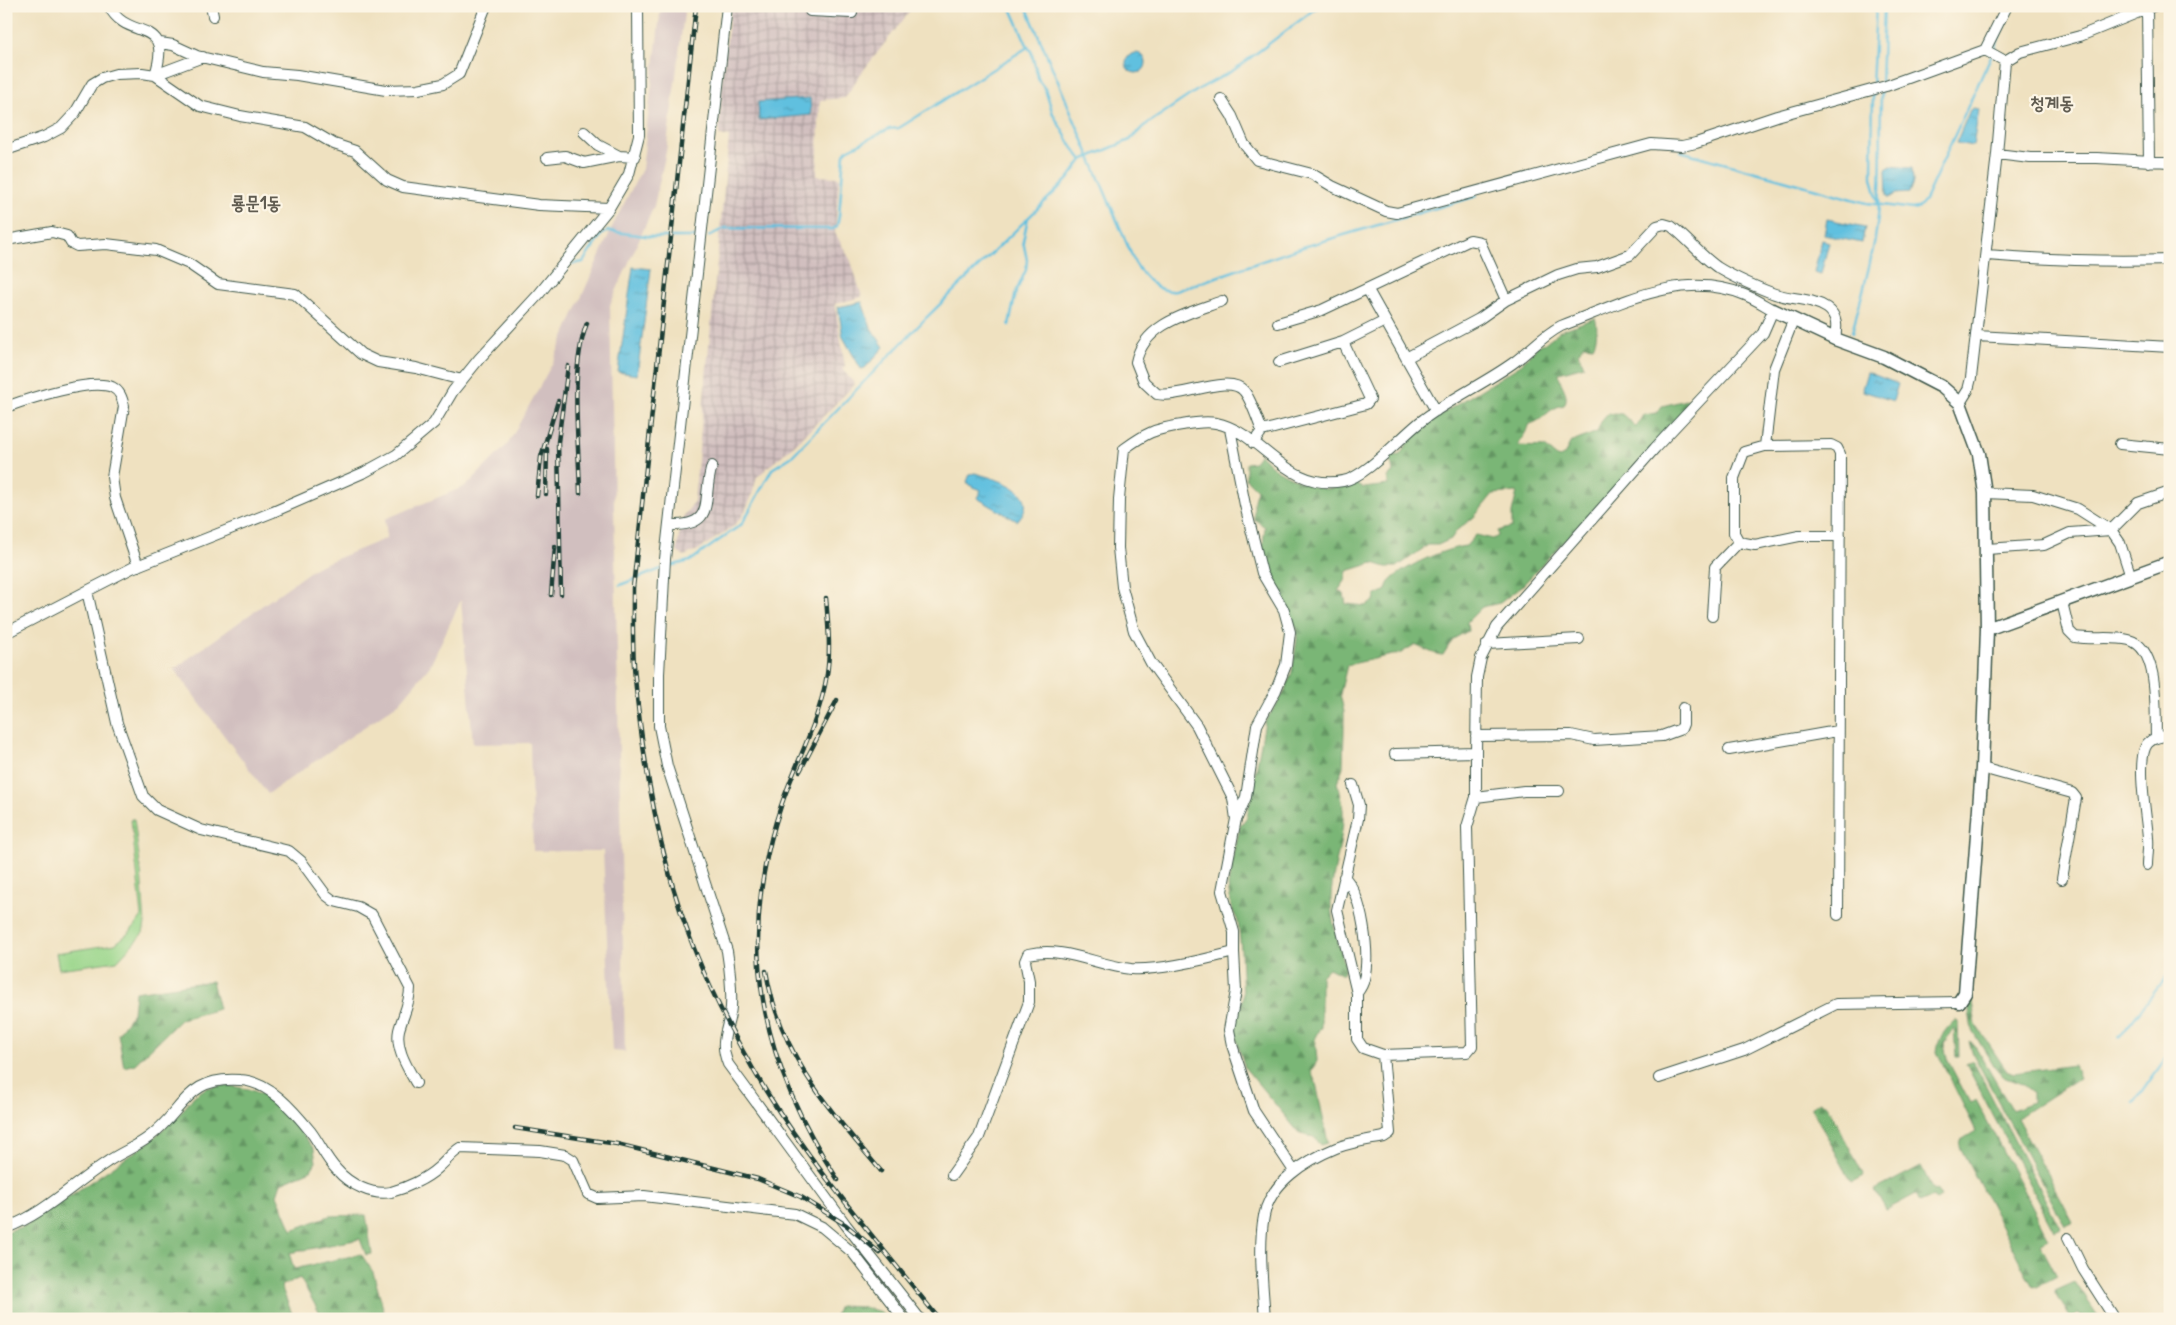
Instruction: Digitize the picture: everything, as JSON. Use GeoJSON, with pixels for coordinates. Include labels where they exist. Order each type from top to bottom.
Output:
{"type":"FeatureCollection","features":[{"type":"Feature","properties":{"kind":"street"},"geometry":{"type":"LineString","coordinates":[[109,6],[117,18],[155,37],[160,43],[155,75]]}},
{"type":"Feature","properties":{"kind":"street"},"geometry":{"type":"LineString","coordinates":[[160,43],[174,45],[204,57],[243,68],[297,74],[386,90],[418,89],[442,84],[459,74],[486,6]]}},
{"type":"Feature","properties":{"kind":"street"},"geometry":{"type":"LineString","coordinates":[[6,632],[138,566],[281,509],[365,472],[396,454],[434,423],[462,380],[539,294],[609,208],[629,174],[635,158],[640,114],[638,6]]}},
{"type":"Feature","properties":{"kind":"street"},"geometry":{"type":"LineString","coordinates":[[727,6],[665,559],[658,674],[659,726],[667,766],[727,951],[732,983],[731,1009],[723,1052],[728,1064],[846,1225],[920,1319]]}},
{"type":"Feature","properties":{"kind":"street"},"geometry":{"type":"LineString","coordinates":[[810,6],[810,11],[852,13]]}},
{"type":"Feature","properties":{"kind":"street"},"geometry":{"type":"LineString","coordinates":[[1990,52],[2007,6]]}},
{"type":"Feature","properties":{"kind":"street"},"geometry":{"type":"LineString","coordinates":[[2005,61],[2020,52],[2080,36],[2151,8],[2149,162]]}},
{"type":"Feature","properties":{"kind":"street"},"geometry":{"type":"LineString","coordinates":[[1221,99],[1232,116],[1244,144],[1257,160],[1312,174],[1332,186],[1386,211],[1397,213],[1651,144],[1682,146],[1696,143],[1777,116],[1886,86],[1990,52],[2005,61]]}},
{"type":"Feature","properties":{"kind":"street"},"geometry":{"type":"LineString","coordinates":[[6,150],[44,137],[61,128],[75,113],[92,84],[102,78],[128,73],[155,75],[204,57]]}},
{"type":"Feature","properties":{"kind":"street"},"geometry":{"type":"LineString","coordinates":[[1960,403],[1968,390],[1977,336],[1987,255],[2005,61]]}},
{"type":"Feature","properties":{"kind":"street"},"geometry":{"type":"LineString","coordinates":[[155,75],[200,106],[240,116],[305,127],[334,144],[356,151],[387,180],[403,187],[539,205],[609,208]]}},
{"type":"Feature","properties":{"kind":"street"},"geometry":{"type":"LineString","coordinates":[[584,132],[598,145],[618,156]]}},
{"type":"Feature","properties":{"kind":"street"},"geometry":{"type":"LineString","coordinates":[[1997,154],[2030,158],[2096,158],[2170,162]]}},
{"type":"Feature","properties":{"kind":"street"},"geometry":{"type":"LineString","coordinates":[[547,158],[565,156],[584,162],[618,156],[635,158]]}},
{"type":"Feature","properties":{"kind":"street"},"geometry":{"type":"LineString","coordinates":[[1406,358],[1479,319],[1506,300],[1558,275],[1577,269],[1597,267],[1630,255],[1657,226],[1664,224],[1671,226],[1716,266],[1729,274],[1773,293],[1809,300],[1826,308],[1835,318],[1837,327],[1835,339]]}},
{"type":"Feature","properties":{"kind":"street"},"geometry":{"type":"LineString","coordinates":[[6,240],[52,232],[67,236],[71,243],[77,246],[106,244],[156,250],[189,264],[218,284],[296,294],[362,354],[370,359],[462,380]]}},
{"type":"Feature","properties":{"kind":"street"},"geometry":{"type":"LineString","coordinates":[[1278,323],[1322,310],[1368,290],[1470,240],[1480,242],[1506,300]]}},
{"type":"Feature","properties":{"kind":"street"},"geometry":{"type":"LineString","coordinates":[[1987,255],[2044,260],[2126,262],[2170,260]]}},
{"type":"Feature","properties":{"kind":"street"},"geometry":{"type":"LineString","coordinates":[[1236,819],[1234,798],[1197,726],[1151,664],[1134,631],[1122,587],[1118,548],[1119,499],[1124,449],[1148,432],[1195,423],[1216,424],[1230,429],[1253,443],[1276,462],[1296,474],[1329,483],[1345,481],[1369,466],[1436,411],[1513,363],[1548,333],[1653,292],[1691,285],[1708,286],[1744,295],[1793,321],[1908,368],[1942,387],[1960,403],[1979,454],[1985,493],[1988,549],[1982,768],[1965,993],[1959,1002],[1836,1004],[1744,1050],[1659,1078]]}},
{"type":"Feature","properties":{"kind":"street"},"geometry":{"type":"LineString","coordinates":[[1368,290],[1436,411]]}},
{"type":"Feature","properties":{"kind":"street"},"geometry":{"type":"LineString","coordinates":[[1222,301],[1172,320],[1143,342],[1136,362],[1138,371],[1148,388],[1157,394],[1166,396],[1212,386],[1235,386],[1245,391],[1262,431]]}},
{"type":"Feature","properties":{"kind":"street"},"geometry":{"type":"LineString","coordinates":[[1353,785],[1359,805],[1358,819],[1337,910],[1357,993],[1357,1039],[1363,1048],[1383,1055],[1467,1052],[1472,1046],[1467,827],[1476,797],[1477,676],[1487,644],[1497,627],[1567,547],[1763,333],[1773,310]]}},
{"type":"Feature","properties":{"kind":"street"},"geometry":{"type":"LineString","coordinates":[[1279,362],[1343,342],[1385,321]]}},
{"type":"Feature","properties":{"kind":"street"},"geometry":{"type":"LineString","coordinates":[[1765,446],[1774,369],[1793,321]]}},
{"type":"Feature","properties":{"kind":"street"},"geometry":{"type":"LineString","coordinates":[[1977,336],[2170,347]]}},
{"type":"Feature","properties":{"kind":"street"},"geometry":{"type":"LineString","coordinates":[[1253,443],[1262,431],[1366,404],[1370,399],[1343,342]]}},
{"type":"Feature","properties":{"kind":"street"},"geometry":{"type":"LineString","coordinates":[[6,407],[32,397],[77,388],[103,385],[117,391],[122,398],[124,406],[112,477],[115,498],[138,566]]}},
{"type":"Feature","properties":{"kind":"street"},"geometry":{"type":"LineString","coordinates":[[1230,429],[1245,506],[1262,573],[1284,610],[1290,632],[1286,665],[1276,690],[1257,724],[1246,797],[1236,819],[1222,891],[1234,932],[1236,990],[1229,1030],[1232,1045],[1254,1111],[1294,1171]]}},
{"type":"Feature","properties":{"kind":"street"},"geometry":{"type":"LineString","coordinates":[[2120,444],[2170,448]]}},
{"type":"Feature","properties":{"kind":"street"},"geometry":{"type":"LineString","coordinates":[[1739,542],[1734,533],[1734,478],[1744,452],[1765,446],[1831,445],[1837,448],[1840,454],[1837,730],[1838,915]]}},
{"type":"Feature","properties":{"kind":"street"},"geometry":{"type":"LineString","coordinates":[[670,525],[690,524],[700,519],[706,503],[712,466]]}},
{"type":"Feature","properties":{"kind":"street"},"geometry":{"type":"LineString","coordinates":[[1988,549],[2044,545],[2070,533],[2111,530],[2138,503],[2170,492]]}},
{"type":"Feature","properties":{"kind":"street"},"geometry":{"type":"LineString","coordinates":[[1985,493],[2033,495],[2078,509],[2111,530],[2120,543],[2131,576]]}},
{"type":"Feature","properties":{"kind":"street"},"geometry":{"type":"LineString","coordinates":[[1739,542],[1755,545],[1799,536],[1840,536]]}},
{"type":"Feature","properties":{"kind":"street"},"geometry":{"type":"LineString","coordinates":[[1712,616],[1715,567],[1739,542]]}},
{"type":"Feature","properties":{"kind":"street"},"geometry":{"type":"LineString","coordinates":[[1987,629],[2170,562]]}},
{"type":"Feature","properties":{"kind":"street"},"geometry":{"type":"LineString","coordinates":[[87,591],[117,722],[143,796],[157,810],[201,830],[289,851],[301,861],[326,895],[334,901],[358,907],[372,915],[410,988],[410,999],[399,1032],[399,1047],[416,1083]]}},
{"type":"Feature","properties":{"kind":"street"},"geometry":{"type":"LineString","coordinates":[[2062,602],[2069,631],[2075,636],[2136,642],[2148,655],[2153,684],[2156,738]]}},
{"type":"Feature","properties":{"kind":"street"},"geometry":{"type":"LineString","coordinates":[[1487,644],[1580,639]]}},
{"type":"Feature","properties":{"kind":"street"},"geometry":{"type":"LineString","coordinates":[[1476,736],[1571,735],[1594,740],[1662,736],[1674,734],[1681,729],[1683,724],[1683,708]]}},
{"type":"Feature","properties":{"kind":"street"},"geometry":{"type":"LineString","coordinates":[[1729,750],[1837,730]]}},
{"type":"Feature","properties":{"kind":"street"},"geometry":{"type":"LineString","coordinates":[[2147,866],[2148,841],[2143,794],[2143,754],[2148,743],[2156,738],[2170,736]]}},
{"type":"Feature","properties":{"kind":"street"},"geometry":{"type":"LineString","coordinates":[[1395,754],[1476,752]]}},
{"type":"Feature","properties":{"kind":"street"},"geometry":{"type":"LineString","coordinates":[[1982,768],[2072,793],[2076,798],[2062,879]]}},
{"type":"Feature","properties":{"kind":"street"},"geometry":{"type":"LineString","coordinates":[[1476,797],[1524,791],[1559,791]]}},
{"type":"Feature","properties":{"kind":"street"},"geometry":{"type":"LineString","coordinates":[[1344,877],[1355,892],[1363,924],[1366,969],[1364,982],[1357,993]]}},
{"type":"Feature","properties":{"kind":"street"},"geometry":{"type":"LineString","coordinates":[[952,1175],[979,1137],[1029,1002],[1029,981],[1025,962],[1028,954],[1037,952],[1073,954],[1131,969],[1160,966],[1234,952]]}},
{"type":"Feature","properties":{"kind":"street"},"geometry":{"type":"LineString","coordinates":[[1265,1319],[1262,1285],[1264,1215],[1272,1195],[1294,1171],[1337,1148],[1384,1137],[1390,1132],[1383,1055]]}},
{"type":"Feature","properties":{"kind":"street"},"geometry":{"type":"LineString","coordinates":[[6,1228],[32,1218],[107,1162],[149,1137],[194,1089],[218,1081],[240,1080],[263,1086],[274,1094],[311,1132],[336,1170],[368,1190],[389,1192],[400,1189],[430,1174],[460,1148],[540,1151],[564,1155],[573,1160],[588,1194],[597,1198],[644,1196],[795,1214],[822,1227],[853,1253],[904,1319]]}},
{"type":"Feature","properties":{"kind":"street"},"geometry":{"type":"LineString","coordinates":[[2068,1238],[2083,1269],[2115,1319]]}},
{"type":"Feature","properties":{"kind":"shaded area"},"geometry":{"type":"Polygon","coordinates":[[[661,6],[685,6],[666,152],[654,206],[610,305],[625,1052],[612,1051],[603,851],[533,851],[530,743],[473,744],[461,600],[430,666],[400,702],[268,794],[174,669],[316,567],[387,538],[385,519],[466,486],[508,444],[552,364],[614,223],[642,169],[661,6]]]}},
{"type":"Feature","properties":{"kind":"shaded area"},"geometry":{"type":"Polygon","coordinates":[[[731,6],[914,6],[859,76],[845,98],[820,100],[817,176],[839,177],[835,233],[851,261],[862,297],[835,304],[845,366],[842,369],[855,384],[801,439],[757,477],[751,498],[742,517],[731,528],[698,550],[684,556],[677,551],[681,520],[694,502],[729,137],[719,135],[722,79],[731,6]]]}},
{"type":"Feature","properties":{"kind":"green space"},"geometry":{"type":"Polygon","coordinates":[[[1595,318],[1596,321],[1597,328],[1593,346],[1584,345],[1578,353],[1584,366],[1559,373],[1566,397],[1564,405],[1530,424],[1518,446],[1545,447],[1558,458],[1565,454],[1570,443],[1597,432],[1601,422],[1608,414],[1622,414],[1636,427],[1643,415],[1657,413],[1662,406],[1690,399],[1695,402],[1522,586],[1500,603],[1482,607],[1467,622],[1468,631],[1453,639],[1443,655],[1414,645],[1401,653],[1347,665],[1340,694],[1344,712],[1343,767],[1337,783],[1343,811],[1343,825],[1331,897],[1333,923],[1345,966],[1343,975],[1329,968],[1321,976],[1321,1027],[1315,1037],[1317,1061],[1311,1072],[1316,1083],[1328,1143],[1321,1145],[1314,1137],[1300,1134],[1245,1068],[1236,1038],[1235,1021],[1243,998],[1241,949],[1238,921],[1231,907],[1228,885],[1240,826],[1247,817],[1265,722],[1284,693],[1292,672],[1297,640],[1297,629],[1284,604],[1281,592],[1266,570],[1266,560],[1262,555],[1265,527],[1254,519],[1254,500],[1257,490],[1246,479],[1246,463],[1254,462],[1260,454],[1279,471],[1305,484],[1324,489],[1332,489],[1337,486],[1348,488],[1355,483],[1364,488],[1388,485],[1388,477],[1393,472],[1390,456],[1400,455],[1411,438],[1422,431],[1427,423],[1521,365],[1537,346],[1545,343],[1560,331],[1595,318]],[[1517,492],[1493,494],[1474,517],[1457,530],[1451,539],[1438,545],[1428,545],[1397,567],[1386,567],[1373,563],[1347,571],[1345,581],[1338,591],[1344,594],[1346,604],[1366,606],[1374,601],[1375,596],[1386,590],[1390,581],[1397,575],[1426,558],[1466,546],[1476,535],[1493,539],[1498,536],[1498,531],[1512,527],[1512,513],[1517,492]]]}},
{"type":"Feature","properties":{"kind":"green space"},"geometry":{"type":"Polygon","coordinates":[[[131,819],[134,819],[141,872],[145,924],[143,933],[117,961],[59,969],[56,953],[115,944],[130,932],[142,916],[131,819]]]}},
{"type":"Feature","properties":{"kind":"green space"},"geometry":{"type":"Polygon","coordinates":[[[212,981],[219,1009],[181,1019],[135,1064],[124,1067],[118,1034],[133,1013],[135,992],[212,981]]]}},
{"type":"Feature","properties":{"kind":"green space"},"geometry":{"type":"Polygon","coordinates":[[[1971,997],[1976,1025],[2006,1070],[2014,1073],[2074,1065],[2079,1078],[2017,1118],[2073,1222],[2065,1226],[1973,1054],[1969,1041],[1974,1044],[2012,1110],[2032,1102],[2032,1092],[2022,1084],[2003,1077],[1995,1068],[1972,1030],[1967,998],[1971,997]]]}},
{"type":"Feature","properties":{"kind":"green space"},"geometry":{"type":"Polygon","coordinates":[[[1955,1020],[1958,1022],[1959,1057],[1956,1057],[1954,1028],[1944,1043],[1947,1059],[1970,1103],[1976,1100],[2049,1239],[2040,1244],[2057,1276],[2037,1287],[2032,1285],[1960,1147],[1961,1140],[1976,1131],[1937,1052],[1943,1034],[1955,1020]]]}},
{"type":"Feature","properties":{"kind":"green space"},"geometry":{"type":"Polygon","coordinates":[[[1973,1061],[2060,1228],[2054,1231],[1966,1064],[1973,1061]]]}},
{"type":"Feature","properties":{"kind":"green space"},"geometry":{"type":"Polygon","coordinates":[[[225,1085],[248,1089],[270,1097],[289,1115],[314,1149],[316,1162],[311,1170],[281,1183],[277,1195],[292,1230],[329,1216],[366,1215],[372,1254],[366,1255],[360,1239],[289,1253],[294,1269],[361,1254],[373,1272],[386,1319],[323,1319],[300,1278],[281,1286],[294,1319],[6,1319],[6,1232],[27,1225],[148,1143],[179,1115],[194,1096],[206,1088],[225,1085]]]}},
{"type":"Feature","properties":{"kind":"green space"},"geometry":{"type":"Polygon","coordinates":[[[1820,1102],[1827,1105],[1862,1172],[1863,1176],[1852,1182],[1811,1107],[1820,1102]]]}},
{"type":"Feature","properties":{"kind":"green space"},"geometry":{"type":"Polygon","coordinates":[[[1921,1166],[1933,1190],[1936,1189],[1941,1197],[1936,1200],[1933,1196],[1920,1202],[1916,1194],[1886,1210],[1875,1190],[1921,1166]]]}},
{"type":"Feature","properties":{"kind":"green space"},"geometry":{"type":"Polygon","coordinates":[[[2075,1282],[2100,1319],[2082,1319],[2078,1313],[2071,1318],[2055,1291],[2075,1282]]]}},
{"type":"Feature","properties":{"kind":"green space"},"geometry":{"type":"Polygon","coordinates":[[[839,1306],[863,1307],[881,1312],[885,1319],[846,1319],[835,1315],[839,1306]]]}},
{"type":"Feature","properties":{"kind":"water"},"geometry":{"type":"Polygon","coordinates":[[[1136,53],[1143,56],[1146,63],[1143,70],[1136,73],[1129,70],[1126,63],[1129,56],[1136,53]]]}},
{"type":"Feature","properties":{"kind":"water"},"geometry":{"type":"Polygon","coordinates":[[[810,98],[811,115],[759,120],[758,102],[810,98]]]}},
{"type":"Feature","properties":{"kind":"water"},"geometry":{"type":"Polygon","coordinates":[[[1974,108],[1979,110],[1973,146],[1956,143],[1970,110],[1974,108]]]}},
{"type":"Feature","properties":{"kind":"water"},"geometry":{"type":"Polygon","coordinates":[[[1891,166],[1912,168],[1913,182],[1909,193],[1895,194],[1889,198],[1887,195],[1886,169],[1891,166]]]}},
{"type":"Feature","properties":{"kind":"water"},"geometry":{"type":"Polygon","coordinates":[[[1827,219],[1865,227],[1862,243],[1824,235],[1827,219]]]}},
{"type":"Feature","properties":{"kind":"water"},"geometry":{"type":"Polygon","coordinates":[[[1822,240],[1829,242],[1821,274],[1814,272],[1822,240]]]}},
{"type":"Feature","properties":{"kind":"water"},"geometry":{"type":"Polygon","coordinates":[[[633,267],[651,269],[637,375],[618,372],[633,267]]]}},
{"type":"Feature","properties":{"kind":"water"},"geometry":{"type":"Polygon","coordinates":[[[862,302],[871,328],[884,347],[865,368],[861,369],[843,337],[838,307],[862,302]]]}},
{"type":"Feature","properties":{"kind":"water"},"geometry":{"type":"Polygon","coordinates":[[[1867,372],[1898,384],[1893,401],[1863,391],[1867,372]]]}},
{"type":"Feature","properties":{"kind":"water"},"geometry":{"type":"Polygon","coordinates":[[[975,473],[1005,483],[1022,494],[1025,502],[1024,511],[1017,521],[977,498],[981,490],[969,485],[967,482],[970,474],[975,473]]]}},
{"type":"Feature","properties":{"kind":"waterway"},"geometry":{"type":"LineString","coordinates":[[1010,6],[1028,47]]}},
{"type":"Feature","properties":{"kind":"waterway"},"geometry":{"type":"LineString","coordinates":[[1026,6],[1135,263],[1147,279],[1163,290],[1176,291],[1303,247],[1477,196]]}},
{"type":"Feature","properties":{"kind":"waterway"},"geometry":{"type":"LineString","coordinates":[[666,567],[690,561],[742,524],[772,469],[791,457],[926,318],[1068,179],[1082,160],[1130,140],[1144,126],[1199,89],[1234,70],[1319,6]]}},
{"type":"Feature","properties":{"kind":"waterway"},"geometry":{"type":"LineString","coordinates":[[1872,87],[1876,6]]}},
{"type":"Feature","properties":{"kind":"waterway"},"geometry":{"type":"LineString","coordinates":[[1881,85],[1884,6]]}},
{"type":"Feature","properties":{"kind":"waterway"},"geometry":{"type":"LineString","coordinates":[[1993,51],[2012,6]]}},
{"type":"Feature","properties":{"kind":"waterway"},"geometry":{"type":"LineString","coordinates":[[709,236],[725,228],[833,229],[837,226],[839,216],[844,154],[847,150],[889,129],[899,128],[1028,47],[1031,51],[1039,81],[1045,89],[1053,114],[1072,147],[1082,160]]}},
{"type":"Feature","properties":{"kind":"waterway"},"geometry":{"type":"LineString","coordinates":[[1680,151],[1867,203],[1913,209],[1919,207],[1925,200],[1991,56]]}},
{"type":"Feature","properties":{"kind":"waterway"},"geometry":{"type":"LineString","coordinates":[[1852,333],[1876,232],[1880,179],[1881,90]]}},
{"type":"Feature","properties":{"kind":"waterway"},"geometry":{"type":"LineString","coordinates":[[1873,92],[1872,177],[1878,203]]}},
{"type":"Feature","properties":{"kind":"waterway"},"geometry":{"type":"LineString","coordinates":[[1009,325],[1016,292],[1026,270],[1027,260],[1023,241],[1028,218]]}},
{"type":"Feature","properties":{"kind":"waterway"},"geometry":{"type":"LineString","coordinates":[[573,264],[583,262],[601,235],[608,231],[653,237],[695,237]]}},
{"type":"Feature","properties":{"kind":"waterway"},"geometry":{"type":"LineString","coordinates":[[620,585],[661,569]]}},
{"type":"Feature","properties":{"kind":"waterway"},"geometry":{"type":"LineString","coordinates":[[2119,1038],[2170,972]]}},
{"type":"Feature","properties":{"kind":"waterway"},"geometry":{"type":"LineString","coordinates":[[2134,1103],[2170,1052]]}},
{"type":"Feature","properties":{"kind":"railway"},"geometry":{"type":"LineString","coordinates":[[696,6],[633,588],[634,667],[643,749],[649,784],[664,854],[684,923],[704,974],[738,1042],[785,1121],[827,1179],[939,1319]]}},
{"type":"Feature","properties":{"kind":"railway"},"geometry":{"type":"LineString","coordinates":[[580,493],[576,407],[578,362],[581,342],[587,323]]}},
{"type":"Feature","properties":{"kind":"railway"},"geometry":{"type":"LineString","coordinates":[[561,594],[558,442],[568,366]]}},
{"type":"Feature","properties":{"kind":"railway"},"geometry":{"type":"LineString","coordinates":[[537,496],[541,457],[558,401]]}},
{"type":"Feature","properties":{"kind":"railway"},"geometry":{"type":"LineString","coordinates":[[546,494],[547,449]]}},
{"type":"Feature","properties":{"kind":"railway"},"geometry":{"type":"LineString","coordinates":[[551,595],[555,547]]}},
{"type":"Feature","properties":{"kind":"railway"},"geometry":{"type":"LineString","coordinates":[[826,598],[829,646],[824,691],[807,741],[781,806],[767,856],[760,905],[758,953],[763,1000],[774,1046],[790,1091],[811,1136],[838,1180]]}},
{"type":"Feature","properties":{"kind":"railway"},"geometry":{"type":"LineString","coordinates":[[800,771],[837,700]]}},
{"type":"Feature","properties":{"kind":"railway"},"geometry":{"type":"LineString","coordinates":[[766,971],[782,1029],[795,1055],[825,1102],[881,1171]]}},
{"type":"Feature","properties":{"kind":"railway"},"geometry":{"type":"LineString","coordinates":[[515,1128],[617,1144],[758,1179],[801,1197],[846,1225],[880,1253]]}},
{"type":"Feature","properties":{"kind":"district","name":"청계동"},"geometry":{"type":"Point","coordinates":[2052,103]}},
{"type":"Feature","properties":{"kind":"district","name":"룡문1동"},"geometry":{"type":"Point","coordinates":[256,203]}}]}
